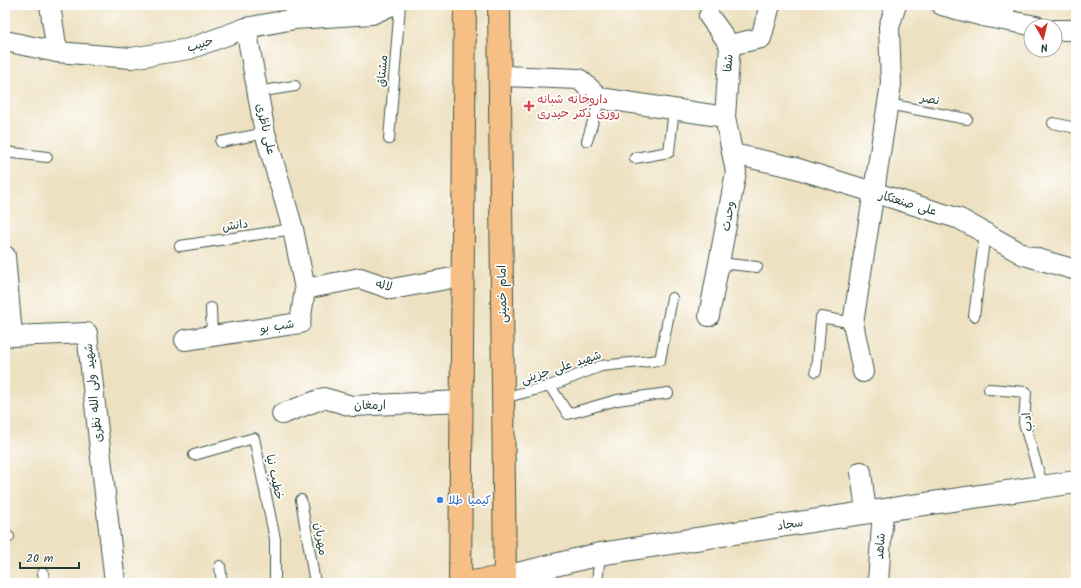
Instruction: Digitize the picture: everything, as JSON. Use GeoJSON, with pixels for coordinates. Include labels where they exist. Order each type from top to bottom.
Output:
{"type":"FeatureCollection","features":[{"type":"Feature","properties":{"kind":"main road"},"geometry":{"type":"LineString","coordinates":[[460,583],[465,5]]}},
{"type":"Feature","properties":{"kind":"main road","name":"امام خمینی"},"geometry":{"type":"LineString","coordinates":[[499,5],[505,580]]}},
{"type":"Feature","properties":{"kind":"main road"},"geometry":{"type":"LineString","coordinates":[[464,583],[505,580]]}},
{"type":"Feature","properties":{"kind":"street"},"geometry":{"type":"LineString","coordinates":[[50,5],[57,52]]}},
{"type":"Feature","properties":{"kind":"street","name":"حبیب"},"geometry":{"type":"LineString","coordinates":[[5,41],[57,52],[131,58],[189,50],[291,12],[372,14],[392,5]]}},
{"type":"Feature","properties":{"kind":"street"},"geometry":{"type":"LineString","coordinates":[[730,44],[761,38],[770,5]]}},
{"type":"Feature","properties":{"kind":"street"},"geometry":{"type":"LineString","coordinates":[[863,372],[853,323],[891,84],[890,27],[896,5]]}},
{"type":"Feature","properties":{"kind":"street"},"geometry":{"type":"LineString","coordinates":[[942,5],[1008,12],[1023,20]]}},
{"type":"Feature","properties":{"kind":"street","name":"شفا"},"geometry":{"type":"LineString","coordinates":[[709,16],[730,44],[725,117]]}},
{"type":"Feature","properties":{"kind":"street","name":"علی ناظری"},"geometry":{"type":"LineString","coordinates":[[246,28],[265,133],[293,229]]}},
{"type":"Feature","properties":{"kind":"street"},"geometry":{"type":"LineString","coordinates":[[1063,30],[1076,30]]}},
{"type":"Feature","properties":{"kind":"street"},"geometry":{"type":"LineString","coordinates":[[500,76],[578,79],[600,98],[725,117]]}},
{"type":"Feature","properties":{"kind":"street","name":"وحدت"},"geometry":{"type":"LineString","coordinates":[[709,316],[736,172],[725,117]]}},
{"type":"Feature","properties":{"kind":"street","name":"علی صنعتکار"},"geometry":{"type":"LineString","coordinates":[[733,154],[792,168],[960,219],[1024,255],[1076,270]]}},
{"type":"Feature","properties":{"kind":"street","name":"شب بو"},"geometry":{"type":"LineString","coordinates":[[185,340],[300,324],[305,289],[293,229]]}},
{"type":"Feature","properties":{"kind":"street","name":"شهید ولی الله نظری"},"geometry":{"type":"LineString","coordinates":[[5,256],[12,336],[87,333],[115,583]]}},
{"type":"Feature","properties":{"kind":"street","name":"لاله"},"geometry":{"type":"LineString","coordinates":[[305,289],[360,278],[392,289],[463,276]]}},
{"type":"Feature","properties":{"kind":"street","name":"ارمغان"},"geometry":{"type":"LineString","coordinates":[[282,414],[324,398],[352,406],[462,402]]}},
{"type":"Feature","properties":{"kind":"street"},"geometry":{"type":"LineString","coordinates":[[861,472],[874,511]]}},
{"type":"Feature","properties":{"kind":"street","name":"سجاد"},"geometry":{"type":"LineString","coordinates":[[505,580],[600,554],[874,511],[1043,488],[1076,482]]}},
{"type":"Feature","properties":{"kind":"street","name":"شاهد"},"geometry":{"type":"LineString","coordinates":[[874,511],[878,583]]}},
{"type":"Feature","properties":{"kind":"lane","name":"مشتاق"},"geometry":{"type":"LineString","coordinates":[[389,139],[400,5]]}},
{"type":"Feature","properties":{"kind":"lane"},"geometry":{"type":"LineString","coordinates":[[257,92],[295,86]]}},
{"type":"Feature","properties":{"kind":"lane"},"geometry":{"type":"LineString","coordinates":[[587,141],[600,98]]}},
{"type":"Feature","properties":{"kind":"lane","name":"نصر"},"geometry":{"type":"LineString","coordinates":[[888,104],[967,119]]}},
{"type":"Feature","properties":{"kind":"lane"},"geometry":{"type":"LineString","coordinates":[[635,158],[669,152],[674,110]]}},
{"type":"Feature","properties":{"kind":"lane"},"geometry":{"type":"LineString","coordinates":[[1053,123],[1076,128]]}},
{"type":"Feature","properties":{"kind":"lane"},"geometry":{"type":"LineString","coordinates":[[221,142],[265,133]]}},
{"type":"Feature","properties":{"kind":"lane"},"geometry":{"type":"LineString","coordinates":[[5,152],[47,157]]}},
{"type":"Feature","properties":{"kind":"lane","name":"دانش"},"geometry":{"type":"LineString","coordinates":[[180,246],[293,229]]}},
{"type":"Feature","properties":{"kind":"lane"},"geometry":{"type":"LineString","coordinates":[[974,316],[985,233]]}},
{"type":"Feature","properties":{"kind":"lane"},"geometry":{"type":"LineString","coordinates":[[719,263],[757,267]]}},
{"type":"Feature","properties":{"kind":"lane","name":"شهید علی جزینی"},"geometry":{"type":"LineString","coordinates":[[504,398],[550,386],[601,366],[660,360],[672,298]]}},
{"type":"Feature","properties":{"kind":"lane"},"geometry":{"type":"LineString","coordinates":[[211,308],[212,336]]}},
{"type":"Feature","properties":{"kind":"lane"},"geometry":{"type":"LineString","coordinates":[[816,371],[821,317],[853,323]]}},
{"type":"Feature","properties":{"kind":"lane"},"geometry":{"type":"LineString","coordinates":[[550,386],[568,414],[617,400],[668,393]]}},
{"type":"Feature","properties":{"kind":"lane","name":"ادب"},"geometry":{"type":"LineString","coordinates":[[989,389],[1026,392],[1024,423],[1043,488]]}},
{"type":"Feature","properties":{"kind":"lane","name":"خطیب نیا"},"geometry":{"type":"LineString","coordinates":[[194,455],[254,438],[275,539],[275,583]]}},
{"type":"Feature","properties":{"kind":"lane","name":"مهربان"},"geometry":{"type":"LineString","coordinates":[[301,500],[315,583]]}},
{"type":"Feature","properties":{"kind":"lane"},"geometry":{"type":"LineString","coordinates":[[597,583],[600,554]]}},
{"type":"Feature","properties":{"kind":"lane"},"geometry":{"type":"LineString","coordinates":[[220,566],[222,583]]}},
{"type":"Feature","properties":{"kind":"place","name":"داروخانه شبانه روزی دکتر حیدری"},"geometry":{"type":"Point","coordinates":[529,106]}},
{"type":"Feature","properties":{"kind":"place","name":"کیمیا طلا"},"geometry":{"type":"Point","coordinates":[440,500]}}]}
